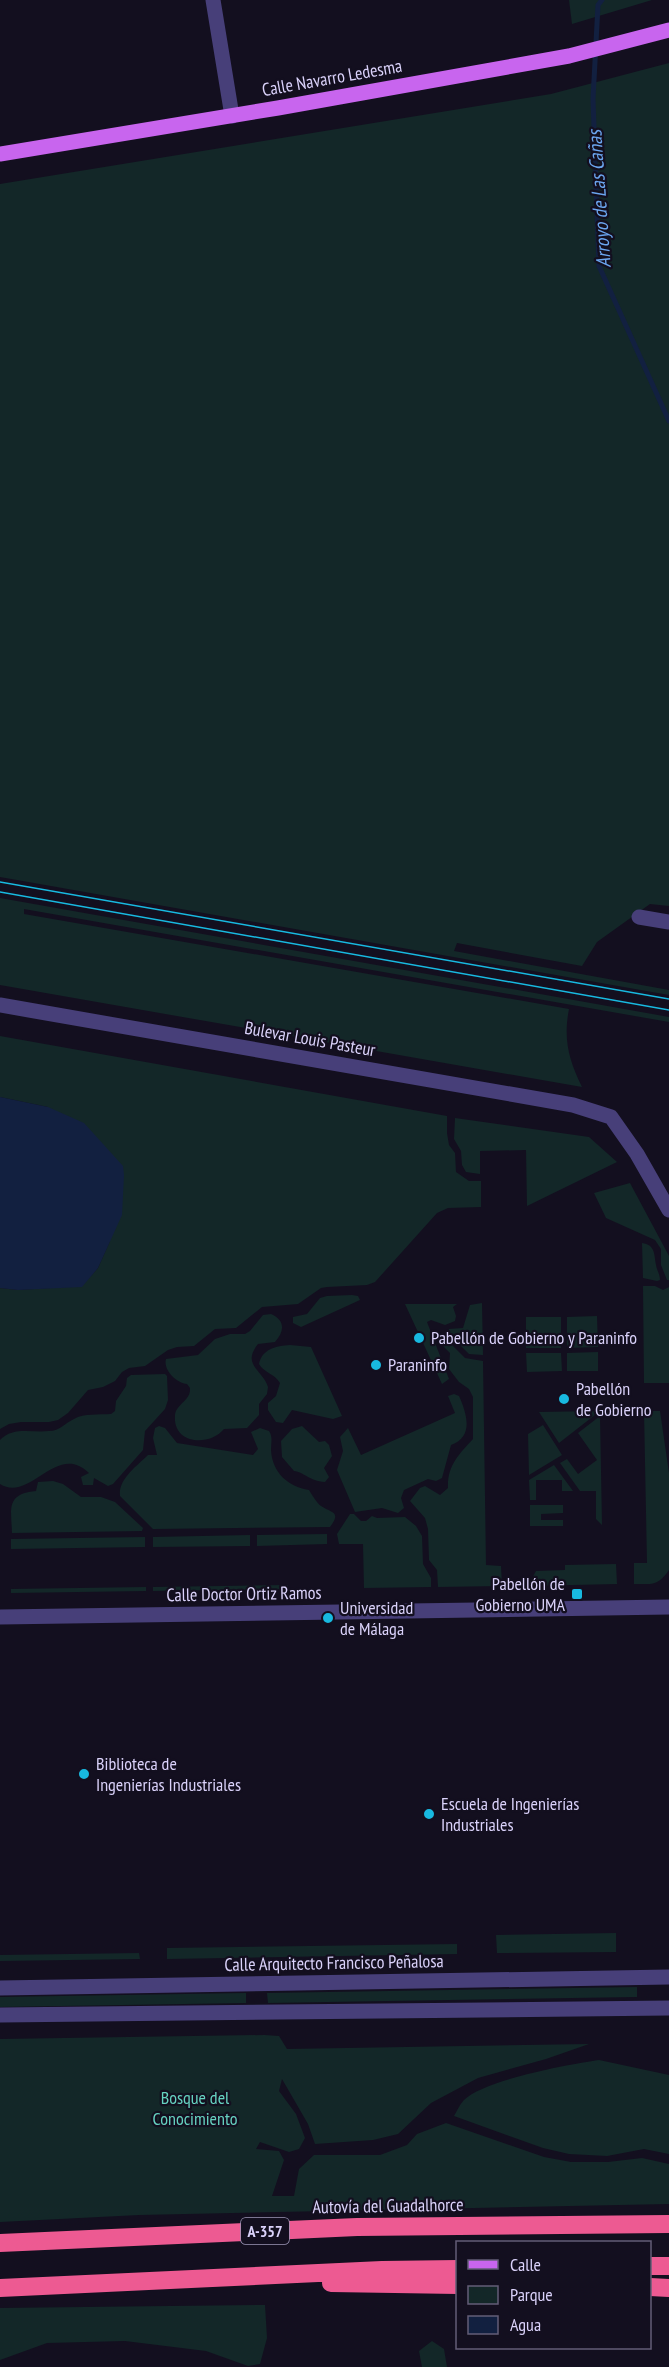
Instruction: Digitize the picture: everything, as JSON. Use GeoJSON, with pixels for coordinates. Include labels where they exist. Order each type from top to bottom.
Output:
{"type":"FeatureCollection","features":[{"type":"Feature","properties":{"kind":"highway","name":"Autovía del Guadalhorce"},"geometry":{"type":"LineString","coordinates":[[0,2243],[357,2227],[669,2224]]}},
{"type":"Feature","properties":{"kind":"highway"},"geometry":{"type":"LineString","coordinates":[[651,2266],[669,2266]]}},
{"type":"Feature","properties":{"kind":"highway"},"geometry":{"type":"LineString","coordinates":[[0,2288],[382,2270],[456,2269]]}},
{"type":"Feature","properties":{"kind":"highway"},"geometry":{"type":"LineString","coordinates":[[182,2279],[456,2285]]}},
{"type":"Feature","properties":{"kind":"highway"},"geometry":{"type":"LineString","coordinates":[[651,2287],[669,2288]]}},
{"type":"Feature","properties":{"kind":"main road","name":"Calle Navarro Ledesma"},"geometry":{"type":"LineString","coordinates":[[0,153],[231,116],[569,56],[669,30]]}},
{"type":"Feature","properties":{"kind":"street"},"geometry":{"type":"LineString","coordinates":[[213,0],[231,116]]}},
{"type":"Feature","properties":{"kind":"street"},"geometry":{"type":"LineString","coordinates":[[639,917],[669,922]]}},
{"type":"Feature","properties":{"kind":"street","name":"Bulevar Louis Pasteur"},"geometry":{"type":"LineString","coordinates":[[0,1005],[573,1105],[611,1117],[637,1154],[669,1210]]}},
{"type":"Feature","properties":{"kind":"street","name":"Calle Doctor Ortiz Ramos"},"geometry":{"type":"LineString","coordinates":[[0,1617],[669,1607]]}},
{"type":"Feature","properties":{"kind":"street","name":"Calle Arquitecto Francisco Peñalosa"},"geometry":{"type":"LineString","coordinates":[[0,1988],[669,1977]]}},
{"type":"Feature","properties":{"kind":"street"},"geometry":{"type":"LineString","coordinates":[[0,2015],[669,2008]]}},
{"type":"Feature","properties":{"kind":"green space"},"geometry":{"type":"Polygon","coordinates":[[[569,0],[652,0],[572,24],[569,0]]]}},
{"type":"Feature","properties":{"kind":"green space"},"geometry":{"type":"Polygon","coordinates":[[[669,63],[669,906],[650,904],[597,942],[582,966],[457,943],[454,951],[669,990],[669,995],[0,877],[0,184],[551,94],[669,63]]]}},
{"type":"Feature","properties":{"kind":"green space"},"geometry":{"type":"Polygon","coordinates":[[[0,898],[669,1017],[669,1022],[24,909],[24,914],[569,1009],[568,1050],[582,1087],[0,985],[0,898]]]}},
{"type":"Feature","properties":{"kind":"green space"},"geometry":{"type":"Polygon","coordinates":[[[0,1036],[447,1116],[447,1133],[449,1145],[455,1153],[456,1172],[469,1181],[481,1181],[481,1207],[448,1208],[437,1213],[375,1282],[367,1285],[321,1288],[298,1304],[262,1307],[236,1328],[215,1329],[194,1346],[168,1350],[145,1366],[129,1368],[122,1372],[115,1381],[103,1387],[88,1390],[68,1413],[58,1420],[21,1422],[9,1424],[0,1429],[0,1288],[18,1290],[82,1286],[98,1268],[110,1241],[48,1107],[0,1097],[0,1036]]]}},
{"type":"Feature","properties":{"kind":"green space"},"geometry":{"type":"Polygon","coordinates":[[[455,1118],[589,1137],[617,1162],[527,1206],[526,1150],[480,1151],[480,1174],[466,1172],[462,1165],[461,1151],[454,1139],[455,1118]]]}},
{"type":"Feature","properties":{"kind":"green space"},"geometry":{"type":"Polygon","coordinates":[[[630,1183],[669,1256],[669,1280],[661,1265],[661,1249],[655,1240],[606,1218],[594,1193],[630,1183]]]}},
{"type":"Feature","properties":{"kind":"green space"},"geometry":{"type":"Polygon","coordinates":[[[642,1243],[653,1250],[660,1280],[643,1278],[642,1243]]]}},
{"type":"Feature","properties":{"kind":"green space"},"geometry":{"type":"Polygon","coordinates":[[[643,1286],[655,1286],[663,1290],[669,1287],[669,1383],[644,1383],[643,1286]]]}},
{"type":"Feature","properties":{"kind":"green space"},"geometry":{"type":"Polygon","coordinates":[[[358,1296],[360,1300],[301,1327],[293,1323],[293,1317],[307,1314],[320,1298],[358,1296]]]}},
{"type":"Feature","properties":{"kind":"green space"},"geometry":{"type":"Polygon","coordinates":[[[482,1303],[483,1355],[469,1354],[448,1333],[449,1329],[463,1328],[470,1305],[482,1303]]]}},
{"type":"Feature","properties":{"kind":"green space"},"geometry":{"type":"Polygon","coordinates":[[[405,1304],[457,1304],[453,1307],[455,1321],[445,1325],[431,1320],[427,1322],[449,1379],[442,1384],[405,1304]]]}},
{"type":"Feature","properties":{"kind":"green space"},"geometry":{"type":"Polygon","coordinates":[[[263,1315],[276,1316],[281,1323],[281,1334],[275,1342],[258,1344],[252,1357],[252,1362],[268,1387],[267,1394],[259,1404],[259,1415],[247,1428],[224,1429],[218,1435],[201,1440],[186,1437],[176,1425],[175,1416],[177,1408],[188,1396],[190,1388],[171,1375],[166,1367],[166,1359],[198,1355],[215,1339],[230,1334],[245,1334],[263,1315]]]}},
{"type":"Feature","properties":{"kind":"green space"},"geometry":{"type":"Polygon","coordinates":[[[597,1316],[598,1347],[567,1348],[567,1317],[597,1316]]]}},
{"type":"Feature","properties":{"kind":"green space"},"geometry":{"type":"Polygon","coordinates":[[[526,1317],[561,1317],[561,1348],[526,1348],[526,1317]]]}},
{"type":"Feature","properties":{"kind":"green space"},"geometry":{"type":"Polygon","coordinates":[[[443,1340],[448,1341],[465,1358],[483,1361],[486,1565],[501,1566],[502,1586],[438,1587],[437,1570],[429,1560],[428,1529],[425,1518],[410,1501],[420,1488],[425,1486],[440,1495],[448,1488],[452,1467],[473,1439],[473,1397],[469,1389],[459,1382],[449,1369],[450,1353],[442,1345],[443,1340]]]}},
{"type":"Feature","properties":{"kind":"green space"},"geometry":{"type":"Polygon","coordinates":[[[290,1345],[311,1347],[342,1416],[333,1419],[292,1410],[283,1423],[276,1422],[268,1410],[268,1403],[276,1396],[280,1383],[259,1364],[266,1352],[275,1347],[290,1345]]]}},
{"type":"Feature","properties":{"kind":"green space"},"geometry":{"type":"Polygon","coordinates":[[[598,1352],[598,1371],[567,1371],[567,1353],[598,1352]]]}},
{"type":"Feature","properties":{"kind":"green space"},"geometry":{"type":"Polygon","coordinates":[[[526,1353],[561,1353],[562,1371],[527,1372],[526,1353]]]}},
{"type":"Feature","properties":{"kind":"green space"},"geometry":{"type":"Polygon","coordinates":[[[165,1374],[168,1400],[165,1409],[145,1431],[143,1450],[113,1484],[108,1486],[94,1478],[93,1485],[83,1485],[81,1477],[89,1473],[77,1465],[66,1464],[55,1467],[22,1486],[11,1488],[0,1484],[0,1440],[5,1436],[23,1431],[53,1431],[82,1416],[111,1414],[115,1411],[116,1401],[126,1386],[127,1378],[131,1375],[165,1374]]]}},
{"type":"Feature","properties":{"kind":"green space"},"geometry":{"type":"Polygon","coordinates":[[[454,1394],[459,1396],[464,1410],[466,1431],[458,1441],[451,1445],[442,1478],[436,1481],[428,1479],[404,1490],[401,1498],[404,1508],[398,1513],[382,1508],[355,1512],[337,1470],[343,1451],[340,1437],[348,1428],[361,1455],[455,1413],[448,1396],[454,1394]]]}},
{"type":"Feature","properties":{"kind":"green space"},"geometry":{"type":"Polygon","coordinates":[[[600,1411],[559,1443],[539,1412],[600,1411]]]}},
{"type":"Feature","properties":{"kind":"green space"},"geometry":{"type":"Polygon","coordinates":[[[644,1411],[660,1411],[669,1473],[669,1570],[662,1579],[654,1583],[634,1584],[634,1563],[647,1563],[644,1411]]]}},
{"type":"Feature","properties":{"kind":"green space"},"geometry":{"type":"Polygon","coordinates":[[[600,1416],[602,1525],[596,1519],[596,1491],[580,1491],[560,1463],[567,1459],[578,1474],[597,1460],[578,1433],[600,1416]]]}},
{"type":"Feature","properties":{"kind":"green space"},"geometry":{"type":"Polygon","coordinates":[[[543,1425],[562,1455],[529,1475],[528,1434],[543,1425]]]}},
{"type":"Feature","properties":{"kind":"green space"},"geometry":{"type":"Polygon","coordinates":[[[159,1426],[165,1428],[177,1443],[253,1455],[258,1449],[251,1432],[260,1428],[269,1431],[272,1458],[278,1472],[294,1486],[309,1490],[319,1505],[334,1513],[333,1522],[330,1527],[153,1529],[120,1496],[120,1490],[129,1473],[148,1455],[157,1455],[153,1438],[155,1428],[159,1426]]]}},
{"type":"Feature","properties":{"kind":"green space"},"geometry":{"type":"Polygon","coordinates":[[[302,1426],[319,1442],[325,1441],[329,1445],[332,1456],[324,1468],[329,1477],[325,1482],[294,1471],[282,1457],[281,1441],[292,1429],[302,1426]]]}},
{"type":"Feature","properties":{"kind":"green space"},"geometry":{"type":"Polygon","coordinates":[[[554,1465],[573,1491],[562,1491],[562,1480],[536,1480],[536,1500],[530,1500],[529,1480],[554,1465]]]}},
{"type":"Feature","properties":{"kind":"green space"},"geometry":{"type":"Polygon","coordinates":[[[53,1481],[63,1484],[81,1497],[101,1497],[115,1502],[143,1528],[142,1531],[12,1533],[11,1510],[15,1499],[19,1495],[36,1491],[38,1482],[53,1481]]]}},
{"type":"Feature","properties":{"kind":"green space"},"geometry":{"type":"Polygon","coordinates":[[[530,1505],[563,1505],[563,1513],[541,1514],[541,1520],[563,1520],[563,1526],[530,1526],[530,1505]]]}},
{"type":"Feature","properties":{"kind":"green space"},"geometry":{"type":"Polygon","coordinates":[[[350,1514],[354,1514],[361,1521],[366,1521],[372,1516],[377,1518],[405,1517],[416,1526],[422,1536],[423,1564],[431,1578],[431,1587],[364,1588],[363,1544],[339,1544],[337,1534],[350,1514]]]}},
{"type":"Feature","properties":{"kind":"green space"},"geometry":{"type":"Polygon","coordinates":[[[327,1534],[327,1544],[257,1546],[257,1535],[327,1534]]]}},
{"type":"Feature","properties":{"kind":"green space"},"geometry":{"type":"Polygon","coordinates":[[[250,1535],[250,1546],[153,1547],[153,1537],[250,1535]]]}},
{"type":"Feature","properties":{"kind":"green space"},"geometry":{"type":"Polygon","coordinates":[[[145,1537],[145,1547],[11,1549],[11,1539],[145,1537]]]}},
{"type":"Feature","properties":{"kind":"green space"},"geometry":{"type":"Polygon","coordinates":[[[616,1564],[617,1584],[528,1586],[536,1571],[565,1570],[565,1565],[616,1564]]]}},
{"type":"Feature","properties":{"kind":"green space"},"geometry":{"type":"Polygon","coordinates":[[[288,1585],[288,1589],[153,1591],[153,1587],[288,1585]]]}},
{"type":"Feature","properties":{"kind":"green space"},"geometry":{"type":"Polygon","coordinates":[[[146,1587],[146,1591],[11,1593],[11,1589],[146,1587]]]}},
{"type":"Feature","properties":{"kind":"green space"},"geometry":{"type":"Polygon","coordinates":[[[616,1933],[616,1952],[497,1953],[496,1935],[616,1933]]]}},
{"type":"Feature","properties":{"kind":"green space"},"geometry":{"type":"Polygon","coordinates":[[[457,1944],[457,1954],[167,1959],[167,1948],[457,1944]]]}},
{"type":"Feature","properties":{"kind":"green space"},"geometry":{"type":"Polygon","coordinates":[[[139,1953],[140,1959],[0,1961],[0,1955],[139,1953]]]}},
{"type":"Feature","properties":{"kind":"green space"},"geometry":{"type":"Polygon","coordinates":[[[637,1987],[637,1997],[268,2003],[267,1993],[637,1987]]]}},
{"type":"Feature","properties":{"kind":"green space"},"geometry":{"type":"Polygon","coordinates":[[[246,1993],[246,2003],[0,2007],[0,1997],[246,1993]]]}},
{"type":"Feature","properties":{"kind":"green space","name":"Bosque del Conocimiento"},"geometry":{"type":"Polygon","coordinates":[[[279,2036],[287,2049],[589,2044],[478,2078],[431,2103],[398,2134],[373,2140],[315,2144],[308,2124],[282,2079],[279,2091],[296,2114],[305,2138],[299,2149],[289,2152],[260,2142],[256,2149],[279,2151],[284,2160],[272,2196],[294,2196],[299,2169],[314,2155],[380,2155],[407,2145],[417,2134],[446,2123],[544,2157],[571,2162],[608,2162],[642,2158],[669,2164],[669,2204],[139,2215],[0,2222],[0,2039],[279,2036]]]}},
{"type":"Feature","properties":{"kind":"green space"},"geometry":{"type":"Polygon","coordinates":[[[599,2060],[669,2075],[669,2154],[644,2149],[607,2156],[569,2154],[543,2148],[454,2116],[464,2100],[489,2086],[528,2074],[599,2060]]]}},
{"type":"Feature","properties":{"kind":"green space"},"geometry":{"type":"Polygon","coordinates":[[[265,2305],[267,2338],[260,2364],[248,2366],[206,2351],[125,2341],[47,2343],[0,2360],[0,2308],[265,2305]]]}},
{"type":"Feature","properties":{"kind":"green space"},"geometry":{"type":"Polygon","coordinates":[[[432,2341],[444,2349],[447,2367],[422,2367],[419,2351],[432,2341]]]}},
{"type":"Feature","properties":{"kind":"water"},"geometry":{"type":"Polygon","coordinates":[[[0,1097],[48,1107],[84,1123],[123,1166],[122,1215],[98,1268],[82,1287],[18,1290],[0,1288],[0,1097]]]}},
{"type":"Feature","properties":{"kind":"waterway","name":"Arroyo de Las Cañas"},"geometry":{"type":"LineString","coordinates":[[602,0],[598,5],[593,99],[599,266],[669,421]]}},
{"type":"Feature","properties":{"kind":"tram line"},"geometry":{"type":"LineString","coordinates":[[0,882],[669,999]]}},
{"type":"Feature","properties":{"kind":"tram line"},"geometry":{"type":"LineString","coordinates":[[0,892],[669,1010]]}},
{"type":"Feature","properties":{"kind":"place","name":"Pabellón de Gobierno y Paraninfo"},"geometry":{"type":"Point","coordinates":[419,1338]}},
{"type":"Feature","properties":{"kind":"place","name":"Paraninfo"},"geometry":{"type":"Point","coordinates":[376,1365]}},
{"type":"Feature","properties":{"kind":"place","name":"Pabellón de Gobierno"},"geometry":{"type":"Point","coordinates":[564,1399]}},
{"type":"Feature","properties":{"kind":"place","name":"Pabellón de Gobierno UMA"},"geometry":{"type":"Point","coordinates":[577,1594]}},
{"type":"Feature","properties":{"kind":"place","name":"Universidad de Málaga"},"geometry":{"type":"Point","coordinates":[328,1618]}},
{"type":"Feature","properties":{"kind":"place","name":"Biblioteca de Ingenierías Industriales"},"geometry":{"type":"Point","coordinates":[84,1774]}},
{"type":"Feature","properties":{"kind":"place","name":"Escuela de Ingenierías Industriales"},"geometry":{"type":"Point","coordinates":[429,1814]}}]}
